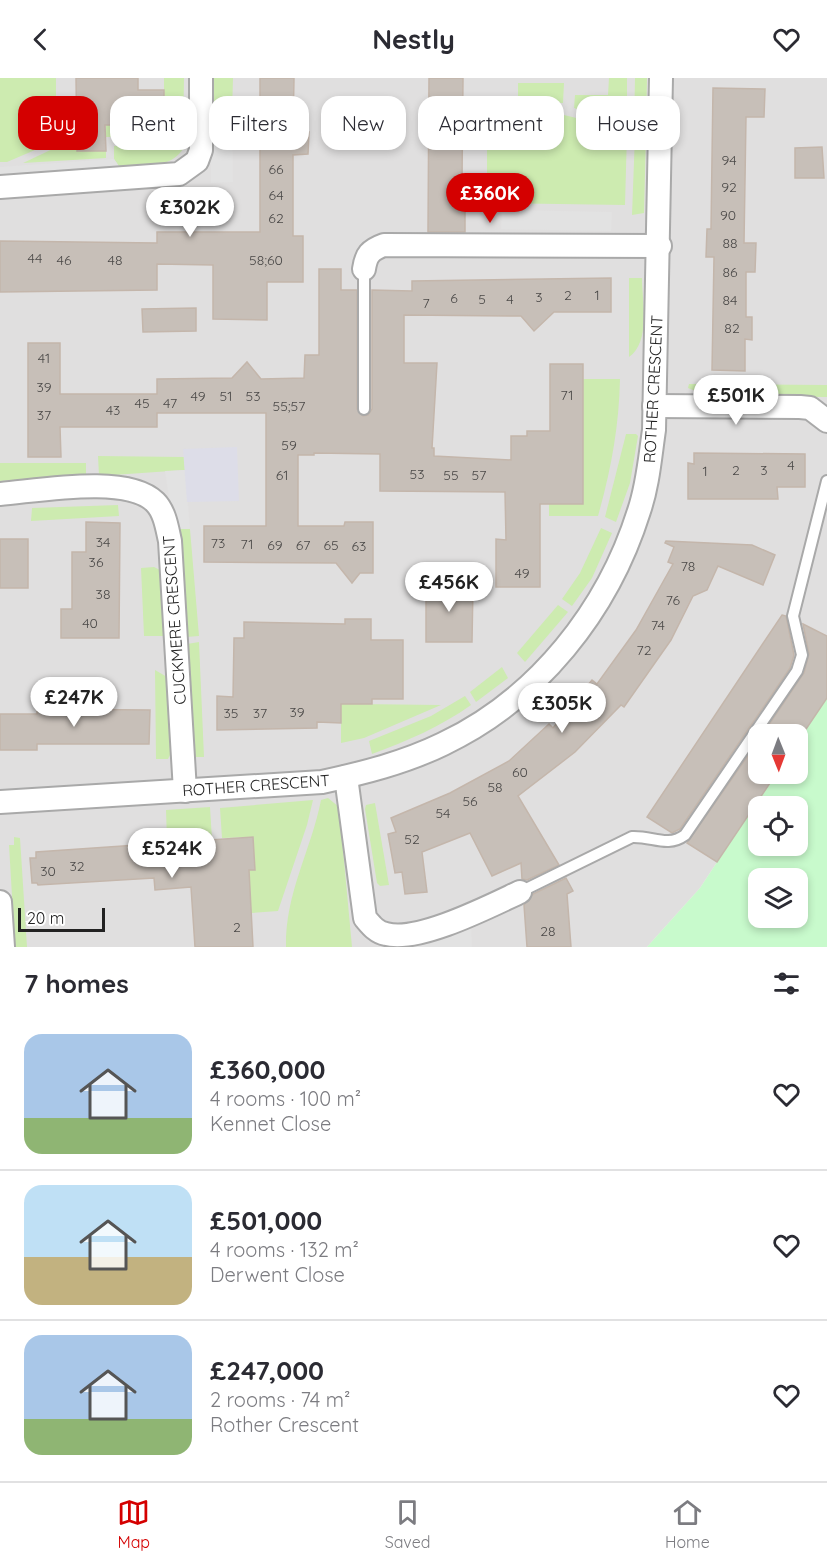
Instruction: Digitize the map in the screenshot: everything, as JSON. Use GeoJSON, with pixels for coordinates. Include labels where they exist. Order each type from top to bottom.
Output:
{"type":"FeatureCollection","features":[{"type":"Feature","properties":{"kind":"street"},"geometry":{"type":"LineString","coordinates":[[0,187],[179,174],[197,161],[201,150],[201,78]]}},
{"type":"Feature","properties":{"kind":"street","name":"ROTHER CRESCENT"},"geometry":{"type":"LineString","coordinates":[[0,802],[322,782],[346,777],[408,759],[444,744],[496,712],[520,693],[564,649],[600,598],[629,541],[648,474],[654,406],[660,246],[661,78]]}},
{"type":"Feature","properties":{"kind":"street"},"geometry":{"type":"LineString","coordinates":[[364,269],[365,257],[372,249],[384,245],[660,246]]}},
{"type":"Feature","properties":{"kind":"street"},"geometry":{"type":"LineString","coordinates":[[654,406],[800,407],[810,408],[827,421]]}},
{"type":"Feature","properties":{"kind":"street","name":"CUCKMERE CRESCENT"},"geometry":{"type":"LineString","coordinates":[[0,494],[109,486],[141,494],[154,501],[162,512],[170,541],[185,790]]}},
{"type":"Feature","properties":{"kind":"street"},"geometry":{"type":"LineString","coordinates":[[346,777],[365,918],[374,928],[388,935],[431,929],[520,892]]}},
{"type":"Feature","properties":{"kind":"street"},"geometry":{"type":"LineString","coordinates":[[0,902],[3,947]]}},
{"type":"Feature","properties":{"kind":"lane"},"geometry":{"type":"LineString","coordinates":[[364,269],[364,409]]}},
{"type":"Feature","properties":{"kind":"lane"},"geometry":{"type":"LineString","coordinates":[[520,892],[632,837],[648,836],[663,843],[675,842],[686,835],[796,671],[802,655],[793,616],[827,482]]}},
{"type":"Feature","properties":{"kind":"shaded area"},"geometry":{"type":"Polygon","coordinates":[[[0,78],[827,78],[827,697],[806,724],[748,724],[748,784],[768,784],[761,796],[748,796],[748,815],[700,888],[647,947],[0,947],[0,78]]]}},
{"type":"Feature","properties":{"kind":"shaded area"},"geometry":{"type":"Polygon","coordinates":[[[211,150],[233,150],[233,182],[211,183],[211,150]]]}},
{"type":"Feature","properties":{"kind":"shaded area"},"geometry":{"type":"Polygon","coordinates":[[[114,159],[121,169],[0,177],[0,167],[114,159]]]}},
{"type":"Feature","properties":{"kind":"shaded area"},"geometry":{"type":"Polygon","coordinates":[[[502,210],[612,212],[611,231],[501,229],[502,210]]]}},
{"type":"Feature","properties":{"kind":"shaded area"},"geometry":{"type":"Polygon","coordinates":[[[237,447],[239,501],[187,502],[183,449],[237,447]]]}},
{"type":"Feature","properties":{"kind":"shaded area"},"geometry":{"type":"Polygon","coordinates":[[[185,470],[190,529],[174,529],[165,471],[185,470]]]}},
{"type":"Feature","properties":{"kind":"shaded area"},"geometry":{"type":"Polygon","coordinates":[[[471,924],[472,947],[384,947],[385,944],[471,924]]]}},
{"type":"Feature","properties":{"kind":"green space"},"geometry":{"type":"Polygon","coordinates":[[[0,78],[56,78],[56,96],[18,96],[18,150],[35,150],[7,162],[0,162],[0,78]]]}},
{"type":"Feature","properties":{"kind":"green space"},"geometry":{"type":"Polygon","coordinates":[[[164,78],[184,78],[184,96],[164,96],[164,78]]]}},
{"type":"Feature","properties":{"kind":"green space"},"geometry":{"type":"Polygon","coordinates":[[[212,78],[233,78],[232,96],[212,96],[212,78]]]}},
{"type":"Feature","properties":{"kind":"green space"},"geometry":{"type":"Polygon","coordinates":[[[609,78],[627,78],[627,96],[576,96],[576,109],[574,108],[575,95],[608,95],[609,78]]]}},
{"type":"Feature","properties":{"kind":"green space"},"geometry":{"type":"Polygon","coordinates":[[[635,78],[647,78],[647,96],[635,96],[635,78]]]}},
{"type":"Feature","properties":{"kind":"green space"},"geometry":{"type":"Polygon","coordinates":[[[518,83],[564,83],[563,96],[518,96],[518,83]]]}},
{"type":"Feature","properties":{"kind":"green space"},"geometry":{"type":"Polygon","coordinates":[[[564,115],[576,118],[576,150],[627,150],[625,205],[487,203],[487,150],[564,150],[564,115]]]}},
{"type":"Feature","properties":{"kind":"green space"},"geometry":{"type":"Polygon","coordinates":[[[106,125],[110,125],[110,137],[106,137],[106,125]]]}},
{"type":"Feature","properties":{"kind":"green space"},"geometry":{"type":"Polygon","coordinates":[[[50,150],[106,151],[106,158],[23,163],[50,150]]]}},
{"type":"Feature","properties":{"kind":"green space"},"geometry":{"type":"Polygon","coordinates":[[[114,150],[182,150],[173,159],[157,165],[121,169],[114,159],[114,150]]]}},
{"type":"Feature","properties":{"kind":"green space"},"geometry":{"type":"Polygon","coordinates":[[[634,150],[646,150],[644,213],[632,215],[634,150]]]}},
{"type":"Feature","properties":{"kind":"green space"},"geometry":{"type":"Polygon","coordinates":[[[629,278],[642,278],[644,321],[640,342],[629,357],[629,278]]]}},
{"type":"Feature","properties":{"kind":"green space"},"geometry":{"type":"Polygon","coordinates":[[[583,379],[620,379],[616,431],[603,499],[598,516],[549,516],[549,504],[583,504],[583,379]]]}},
{"type":"Feature","properties":{"kind":"green space"},"geometry":{"type":"Polygon","coordinates":[[[689,384],[827,385],[827,397],[708,396],[688,388],[689,384]]]}},
{"type":"Feature","properties":{"kind":"green space"},"geometry":{"type":"Polygon","coordinates":[[[626,434],[638,436],[630,483],[616,522],[605,517],[626,434]]]}},
{"type":"Feature","properties":{"kind":"green space"},"geometry":{"type":"Polygon","coordinates":[[[98,456],[184,457],[185,470],[99,476],[98,456]]]}},
{"type":"Feature","properties":{"kind":"green space"},"geometry":{"type":"Polygon","coordinates":[[[0,463],[86,463],[86,475],[0,481],[0,463]]]}},
{"type":"Feature","properties":{"kind":"green space"},"geometry":{"type":"Polygon","coordinates":[[[118,505],[119,516],[31,521],[32,508],[118,505]]]}},
{"type":"Feature","properties":{"kind":"green space"},"geometry":{"type":"Polygon","coordinates":[[[601,528],[612,533],[592,578],[572,606],[562,599],[580,573],[601,528]]]}},
{"type":"Feature","properties":{"kind":"green space"},"geometry":{"type":"Polygon","coordinates":[[[179,529],[190,529],[199,636],[186,637],[179,529]]]}},
{"type":"Feature","properties":{"kind":"green space"},"geometry":{"type":"Polygon","coordinates":[[[154,567],[160,570],[165,636],[144,636],[141,568],[154,567]]]}},
{"type":"Feature","properties":{"kind":"green space"},"geometry":{"type":"Polygon","coordinates":[[[558,605],[568,612],[525,662],[517,653],[558,605]]]}},
{"type":"Feature","properties":{"kind":"green space"},"geometry":{"type":"Polygon","coordinates":[[[199,642],[204,757],[195,757],[187,644],[199,642]]]}},
{"type":"Feature","properties":{"kind":"green space"},"geometry":{"type":"Polygon","coordinates":[[[502,667],[508,678],[476,702],[470,692],[502,667]]]}},
{"type":"Feature","properties":{"kind":"green space"},"geometry":{"type":"Polygon","coordinates":[[[155,670],[167,677],[171,753],[168,759],[156,759],[155,670]]]}},
{"type":"Feature","properties":{"kind":"green space"},"geometry":{"type":"Polygon","coordinates":[[[465,696],[471,705],[459,713],[423,733],[372,754],[369,741],[431,716],[465,696]]]}},
{"type":"Feature","properties":{"kind":"green space"},"geometry":{"type":"Polygon","coordinates":[[[827,697],[827,947],[647,947],[700,888],[748,815],[748,856],[808,856],[808,796],[761,796],[768,784],[808,784],[808,726],[827,697]]]}},
{"type":"Feature","properties":{"kind":"green space"},"geometry":{"type":"Polygon","coordinates":[[[341,704],[441,705],[364,738],[341,743],[341,704]]]}},
{"type":"Feature","properties":{"kind":"green space"},"geometry":{"type":"Polygon","coordinates":[[[328,798],[339,807],[352,947],[286,947],[294,890],[321,800],[328,798]]]}},
{"type":"Feature","properties":{"kind":"green space"},"geometry":{"type":"Polygon","coordinates":[[[313,800],[278,911],[251,913],[249,870],[255,870],[253,837],[222,838],[220,808],[313,800]]]}},
{"type":"Feature","properties":{"kind":"green space"},"geometry":{"type":"Polygon","coordinates":[[[375,803],[389,885],[380,886],[377,883],[365,809],[366,805],[375,803]]]}},
{"type":"Feature","properties":{"kind":"green space"},"geometry":{"type":"Polygon","coordinates":[[[210,807],[212,839],[167,842],[166,810],[210,807]]]}},
{"type":"Feature","properties":{"kind":"green space"},"geometry":{"type":"Polygon","coordinates":[[[14,837],[20,838],[27,947],[15,947],[9,845],[14,845],[14,837]]]}},
{"type":"Feature","properties":{"kind":"building"},"geometry":{"type":"Polygon","coordinates":[[[76,78],[138,78],[138,90],[164,90],[164,96],[110,96],[110,125],[105,125],[106,151],[77,151],[98,150],[98,96],[76,96],[76,78]]]}},
{"type":"Feature","properties":{"kind":"building"},"geometry":{"type":"Polygon","coordinates":[[[260,78],[294,78],[294,96],[260,96],[260,78]]]}},
{"type":"Feature","properties":{"kind":"building"},"geometry":{"type":"Polygon","coordinates":[[[429,78],[463,78],[463,96],[429,96],[429,78]]]}},
{"type":"Feature","properties":{"kind":"building"},"geometry":{"type":"Polygon","coordinates":[[[713,88],[765,89],[764,117],[746,117],[744,243],[756,243],[755,272],[746,272],[746,317],[752,317],[752,340],[745,339],[745,371],[712,370],[714,257],[706,257],[707,229],[711,229],[713,88]]]}},
{"type":"Feature","properties":{"kind":"building"},"geometry":{"type":"Polygon","coordinates":[[[822,147],[824,178],[795,178],[795,148],[822,147]]]}},
{"type":"Feature","properties":{"kind":"building"},"geometry":{"type":"Polygon","coordinates":[[[260,150],[308,150],[308,154],[293,155],[293,236],[303,236],[303,282],[267,282],[267,320],[213,319],[213,265],[157,264],[157,290],[0,292],[0,241],[157,243],[157,232],[260,232],[260,150]]]}},
{"type":"Feature","properties":{"kind":"building"},"geometry":{"type":"Polygon","coordinates":[[[429,150],[462,150],[465,232],[428,232],[429,150]]]}},
{"type":"Feature","properties":{"kind":"building"},"geometry":{"type":"Polygon","coordinates":[[[319,269],[341,269],[341,290],[357,290],[357,409],[363,416],[368,415],[372,409],[372,290],[412,291],[412,281],[611,278],[611,312],[554,312],[534,331],[521,316],[404,315],[404,363],[437,363],[432,448],[434,448],[434,456],[511,460],[511,436],[527,436],[527,431],[550,431],[550,364],[583,364],[583,504],[540,504],[540,587],[496,587],[496,539],[506,540],[505,492],[380,491],[380,454],[314,453],[314,455],[298,455],[298,526],[344,526],[345,522],[373,522],[373,573],[360,573],[352,583],[336,563],[204,562],[204,526],[266,526],[266,413],[157,413],[157,427],[60,427],[61,457],[28,457],[28,343],[60,343],[60,394],[157,394],[157,379],[232,378],[247,362],[261,379],[304,378],[305,355],[319,355],[319,269]]]}},
{"type":"Feature","properties":{"kind":"building"},"geometry":{"type":"Polygon","coordinates":[[[196,308],[196,331],[143,332],[142,309],[196,308]]]}},
{"type":"Feature","properties":{"kind":"building"},"geometry":{"type":"Polygon","coordinates":[[[694,453],[805,454],[805,487],[777,487],[778,499],[688,499],[688,463],[694,464],[694,453]]]}},
{"type":"Feature","properties":{"kind":"building"},"geometry":{"type":"Polygon","coordinates":[[[86,522],[120,523],[119,638],[61,638],[61,609],[72,609],[72,552],[86,552],[86,522]]]}},
{"type":"Feature","properties":{"kind":"building"},"geometry":{"type":"Polygon","coordinates":[[[0,539],[28,539],[28,588],[0,588],[0,539]]]}},
{"type":"Feature","properties":{"kind":"building"},"geometry":{"type":"Polygon","coordinates":[[[666,541],[752,545],[775,555],[763,585],[718,566],[707,590],[693,596],[671,640],[624,707],[621,705],[575,752],[518,796],[559,865],[527,880],[522,879],[521,863],[492,876],[470,833],[422,852],[427,892],[405,894],[402,872],[395,873],[388,834],[396,832],[391,818],[450,793],[509,761],[549,724],[553,728],[592,680],[597,684],[636,630],[673,564],[668,562],[674,547],[665,543],[666,541]]]}},
{"type":"Feature","properties":{"kind":"building"},"geometry":{"type":"Polygon","coordinates":[[[426,585],[473,585],[472,642],[426,642],[426,585]]]}},
{"type":"Feature","properties":{"kind":"building"},"geometry":{"type":"Polygon","coordinates":[[[782,615],[786,616],[794,655],[790,668],[752,724],[748,724],[748,729],[680,829],[672,833],[647,817],[782,615]]]}},
{"type":"Feature","properties":{"kind":"building"},"geometry":{"type":"Polygon","coordinates":[[[345,619],[371,619],[371,640],[403,640],[403,699],[372,699],[372,704],[341,704],[341,723],[317,722],[317,728],[217,730],[217,696],[233,697],[234,638],[244,638],[244,622],[345,624],[345,619]]]}},
{"type":"Feature","properties":{"kind":"building"},"geometry":{"type":"Polygon","coordinates":[[[803,624],[827,636],[827,698],[808,726],[808,724],[769,724],[804,673],[809,654],[803,624]]]}},
{"type":"Feature","properties":{"kind":"building"},"geometry":{"type":"Polygon","coordinates":[[[37,709],[150,710],[149,744],[37,744],[37,750],[0,750],[0,714],[37,714],[37,709]]]}},
{"type":"Feature","properties":{"kind":"building"},"geometry":{"type":"Polygon","coordinates":[[[748,756],[748,784],[769,784],[761,796],[748,796],[748,816],[717,862],[687,843],[748,756]]]}},
{"type":"Feature","properties":{"kind":"building"},"geometry":{"type":"Polygon","coordinates":[[[253,837],[255,870],[249,870],[253,947],[195,947],[191,887],[155,890],[154,878],[38,885],[32,883],[30,858],[36,858],[36,852],[253,837]]]}},
{"type":"Feature","properties":{"kind":"building"},"geometry":{"type":"Polygon","coordinates":[[[566,878],[573,891],[567,894],[571,947],[527,947],[524,905],[533,894],[566,878]]]}}]}
